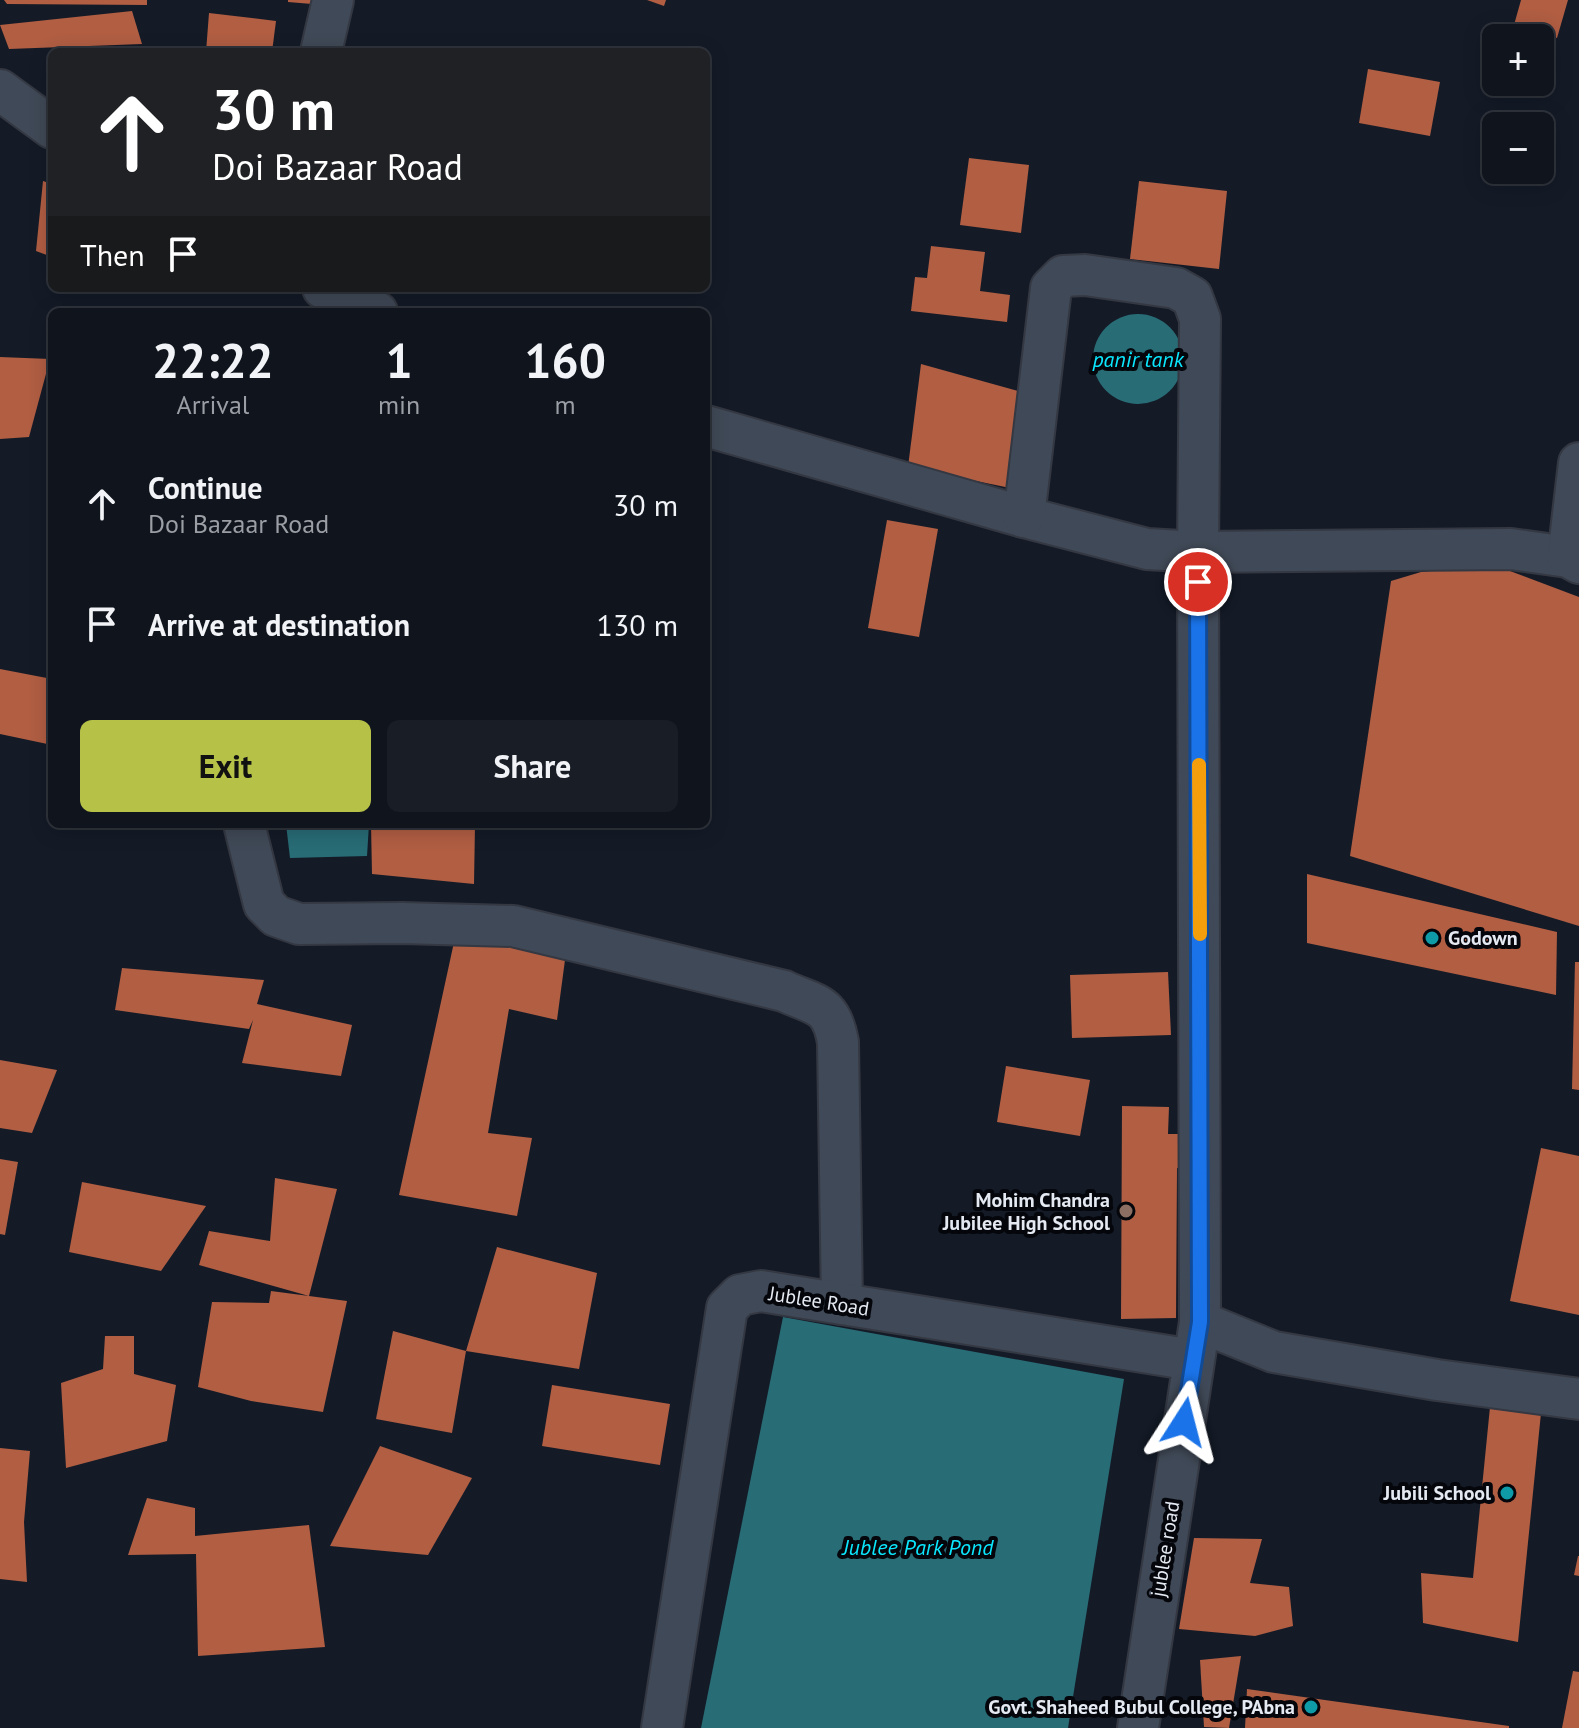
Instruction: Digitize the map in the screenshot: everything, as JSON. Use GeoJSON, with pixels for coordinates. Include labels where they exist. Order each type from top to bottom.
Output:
{"type":"FeatureCollection","features":[{"type":"Feature","properties":{"kind":"street"},"geometry":{"type":"LineString","coordinates":[[322,48],[333,0]]}},
{"type":"Feature","properties":{"kind":"street"},"geometry":{"type":"LineString","coordinates":[[0,90],[48,125]]}},
{"type":"Feature","properties":{"kind":"street","name":"jublee road"},"geometry":{"type":"LineString","coordinates":[[1024,517],[1051,288],[1063,276],[1085,275],[1176,288],[1192,297],[1200,319],[1200,1322],[1138,1728]]}},
{"type":"Feature","properties":{"kind":"street"},"geometry":{"type":"LineString","coordinates":[[332,292],[368,308]]}},
{"type":"Feature","properties":{"kind":"street"},"geometry":{"type":"LineString","coordinates":[[710,427],[1147,549],[1198,552],[1511,549],[1574,560],[1579,463]]}},
{"type":"Feature","properties":{"kind":"street"},"geometry":{"type":"LineString","coordinates":[[245,828],[264,904],[276,916],[299,924],[513,926],[784,991],[826,1010],[834,1022],[838,1042],[842,1304]]}},
{"type":"Feature","properties":{"kind":"street","name":"Jublee Road"},"geometry":{"type":"LineString","coordinates":[[662,1728],[727,1308],[740,1295],[761,1291],[1193,1360]]}},
{"type":"Feature","properties":{"kind":"street"},"geometry":{"type":"LineString","coordinates":[[1200,1322],[1274,1352],[1437,1380],[1579,1399]]}},
{"type":"Feature","properties":{"kind":"water","name":"panir tank"},"geometry":{"type":"Polygon","coordinates":[[[1138,314],[1155,318],[1170,327],[1179,342],[1183,359],[1179,376],[1170,391],[1155,400],[1138,404],[1121,400],[1106,391],[1097,376],[1093,359],[1097,342],[1106,327],[1121,318],[1138,314]]]}},
{"type":"Feature","properties":{"kind":"water"},"geometry":{"type":"Polygon","coordinates":[[[286,828],[369,828],[367,856],[290,858],[286,828]]]}},
{"type":"Feature","properties":{"kind":"water","name":"Jublee Park Pond"},"geometry":{"type":"Polygon","coordinates":[[[783,1317],[1124,1379],[1068,1728],[701,1728],[783,1317]]]}},
{"type":"Feature","properties":{"kind":"building"},"geometry":{"type":"Polygon","coordinates":[[[4,0],[147,0],[147,5],[7,4],[4,0]]]}},
{"type":"Feature","properties":{"kind":"building"},"geometry":{"type":"Polygon","coordinates":[[[288,0],[313,0],[312,4],[288,0]]]}},
{"type":"Feature","properties":{"kind":"building"},"geometry":{"type":"Polygon","coordinates":[[[647,0],[666,0],[664,6],[647,0]]]}},
{"type":"Feature","properties":{"kind":"building"},"geometry":{"type":"Polygon","coordinates":[[[1521,0],[1568,0],[1557,38],[1554,37],[1554,24],[1514,24],[1521,0]]]}},
{"type":"Feature","properties":{"kind":"building"},"geometry":{"type":"Polygon","coordinates":[[[132,11],[142,44],[9,49],[0,25],[132,11]]]}},
{"type":"Feature","properties":{"kind":"building"},"geometry":{"type":"Polygon","coordinates":[[[209,13],[276,21],[273,48],[206,48],[209,13]]]}},
{"type":"Feature","properties":{"kind":"building"},"geometry":{"type":"Polygon","coordinates":[[[1368,69],[1440,82],[1430,136],[1359,123],[1368,69]]]}},
{"type":"Feature","properties":{"kind":"building"},"geometry":{"type":"Polygon","coordinates":[[[969,158],[1029,165],[1021,233],[960,225],[969,158]]]}},
{"type":"Feature","properties":{"kind":"building"},"geometry":{"type":"Polygon","coordinates":[[[43,181],[48,183],[48,256],[36,251],[43,181]]]}},
{"type":"Feature","properties":{"kind":"building"},"geometry":{"type":"Polygon","coordinates":[[[1139,181],[1227,191],[1219,269],[1130,259],[1139,181]]]}},
{"type":"Feature","properties":{"kind":"building"},"geometry":{"type":"Polygon","coordinates":[[[931,246],[985,252],[980,291],[1010,295],[1007,322],[911,311],[915,277],[927,278],[931,246]]]}},
{"type":"Feature","properties":{"kind":"building"},"geometry":{"type":"Polygon","coordinates":[[[0,357],[48,359],[29,437],[0,439],[0,357]]]}},
{"type":"Feature","properties":{"kind":"building"},"geometry":{"type":"Polygon","coordinates":[[[921,364],[1032,395],[1015,489],[908,467],[921,364]]]}},
{"type":"Feature","properties":{"kind":"building"},"geometry":{"type":"Polygon","coordinates":[[[887,520],[938,529],[919,637],[868,628],[887,520]]]}},
{"type":"Feature","properties":{"kind":"building"},"geometry":{"type":"Polygon","coordinates":[[[1494,565],[1579,597],[1579,926],[1350,856],[1391,581],[1421,572],[1494,565]]]}},
{"type":"Feature","properties":{"kind":"building"},"geometry":{"type":"Polygon","coordinates":[[[0,669],[48,678],[48,744],[0,734],[0,669]]]}},
{"type":"Feature","properties":{"kind":"building"},"geometry":{"type":"Polygon","coordinates":[[[371,828],[475,828],[474,884],[372,874],[371,828]]]}},
{"type":"Feature","properties":{"kind":"building","name":"Godown"},"geometry":{"type":"Polygon","coordinates":[[[1307,874],[1557,932],[1556,995],[1307,943],[1307,874]]]}},
{"type":"Feature","properties":{"kind":"building"},"geometry":{"type":"Polygon","coordinates":[[[456,933],[565,960],[557,1020],[509,1009],[488,1133],[532,1138],[517,1216],[399,1195],[456,933]]]}},
{"type":"Feature","properties":{"kind":"building","name":"Godown"},"geometry":{"type":"Polygon","coordinates":[[[1575,962],[1579,962],[1579,1090],[1572,1089],[1575,962]]]}},
{"type":"Feature","properties":{"kind":"building"},"geometry":{"type":"Polygon","coordinates":[[[122,968],[264,980],[257,1004],[352,1025],[341,1076],[242,1063],[253,1020],[249,1029],[115,1010],[122,968]]]}},
{"type":"Feature","properties":{"kind":"building"},"geometry":{"type":"Polygon","coordinates":[[[1168,972],[1171,1035],[1072,1038],[1070,975],[1168,972]]]}},
{"type":"Feature","properties":{"kind":"building"},"geometry":{"type":"Polygon","coordinates":[[[0,1060],[57,1070],[32,1133],[0,1128],[0,1060]]]}},
{"type":"Feature","properties":{"kind":"building"},"geometry":{"type":"Polygon","coordinates":[[[1006,1066],[1090,1080],[1080,1136],[997,1122],[1006,1066]]]}},
{"type":"Feature","properties":{"kind":"building"},"geometry":{"type":"Polygon","coordinates":[[[1122,1106],[1169,1107],[1168,1134],[1190,1134],[1190,1169],[1177,1168],[1176,1318],[1121,1319],[1122,1106]]]}},
{"type":"Feature","properties":{"kind":"building"},"geometry":{"type":"Polygon","coordinates":[[[1541,1148],[1579,1156],[1579,1315],[1510,1301],[1541,1148]]]}},
{"type":"Feature","properties":{"kind":"building"},"geometry":{"type":"Polygon","coordinates":[[[0,1159],[18,1162],[5,1235],[0,1234],[0,1159]]]}},
{"type":"Feature","properties":{"kind":"building"},"geometry":{"type":"Polygon","coordinates":[[[275,1178],[337,1189],[309,1296],[199,1265],[209,1231],[270,1241],[275,1178]]]}},
{"type":"Feature","properties":{"kind":"building"},"geometry":{"type":"Polygon","coordinates":[[[82,1182],[206,1206],[161,1271],[69,1252],[82,1182]]]}},
{"type":"Feature","properties":{"kind":"building"},"geometry":{"type":"Polygon","coordinates":[[[497,1247],[597,1273],[579,1369],[466,1351],[497,1247]]]}},
{"type":"Feature","properties":{"kind":"building"},"geometry":{"type":"Polygon","coordinates":[[[271,1291],[347,1301],[323,1412],[251,1401],[198,1387],[212,1302],[269,1303],[271,1291]]]}},
{"type":"Feature","properties":{"kind":"building"},"geometry":{"type":"Polygon","coordinates":[[[393,1331],[466,1351],[452,1433],[376,1419],[393,1331]]]}},
{"type":"Feature","properties":{"kind":"building"},"geometry":{"type":"Polygon","coordinates":[[[105,1336],[134,1336],[134,1374],[176,1385],[167,1441],[66,1468],[61,1383],[103,1369],[105,1336]]]}},
{"type":"Feature","properties":{"kind":"building"},"geometry":{"type":"Polygon","coordinates":[[[552,1385],[670,1404],[660,1465],[542,1446],[552,1385]]]}},
{"type":"Feature","properties":{"kind":"building","name":"Jubili School"},"geometry":{"type":"Polygon","coordinates":[[[1490,1407],[1541,1413],[1518,1642],[1423,1623],[1421,1573],[1473,1578],[1490,1407]]]}},
{"type":"Feature","properties":{"kind":"building"},"geometry":{"type":"Polygon","coordinates":[[[380,1446],[472,1478],[428,1555],[330,1546],[380,1446]]]}},
{"type":"Feature","properties":{"kind":"building"},"geometry":{"type":"Polygon","coordinates":[[[0,1448],[30,1451],[24,1522],[27,1582],[0,1579],[0,1448]]]}},
{"type":"Feature","properties":{"kind":"building"},"geometry":{"type":"Polygon","coordinates":[[[147,1498],[195,1508],[195,1536],[309,1525],[325,1647],[198,1656],[196,1554],[128,1555],[147,1498]]]}},
{"type":"Feature","properties":{"kind":"building"},"geometry":{"type":"Polygon","coordinates":[[[1194,1538],[1262,1539],[1250,1583],[1289,1587],[1293,1626],[1255,1636],[1179,1629],[1194,1538]]]}},
{"type":"Feature","properties":{"kind":"building"},"geometry":{"type":"Polygon","coordinates":[[[1579,1556],[1579,1576],[1574,1575],[1579,1556]]]}},
{"type":"Feature","properties":{"kind":"building"},"geometry":{"type":"Polygon","coordinates":[[[1241,1656],[1229,1728],[1204,1727],[1200,1660],[1241,1656]]]}},
{"type":"Feature","properties":{"kind":"building"},"geometry":{"type":"Polygon","coordinates":[[[1573,1671],[1579,1672],[1579,1728],[1562,1728],[1573,1671]]]}},
{"type":"Feature","properties":{"kind":"building","name":"Govt. Shaheed Bubul College, PAbna"},"geometry":{"type":"Polygon","coordinates":[[[1247,1689],[1509,1726],[1509,1728],[1245,1728],[1247,1689]]]}},
{"type":"Feature","properties":{"kind":"slow traffic"},"geometry":{"type":"LineString","coordinates":[[1199,765],[1200,934]]}},
{"type":"Feature","properties":{"kind":"place","name":"Godown"},"geometry":{"type":"Point","coordinates":[1432,938]}},
{"type":"Feature","properties":{"kind":"place","name":"Mohim Chandra Jubilee High School"},"geometry":{"type":"Point","coordinates":[1126,1211]}},
{"type":"Feature","properties":{"kind":"place","name":"Jubili School"},"geometry":{"type":"Point","coordinates":[1507,1493]}},
{"type":"Feature","properties":{"kind":"place","name":"Govt. Shaheed Bubul College, PAbna"},"geometry":{"type":"Point","coordinates":[1311,1707]}},
{"type":"Feature","properties":{"kind":"route"},"geometry":{"type":"LineString","coordinates":[[1184,1422],[1200,1322],[1198,582]]}}]}
